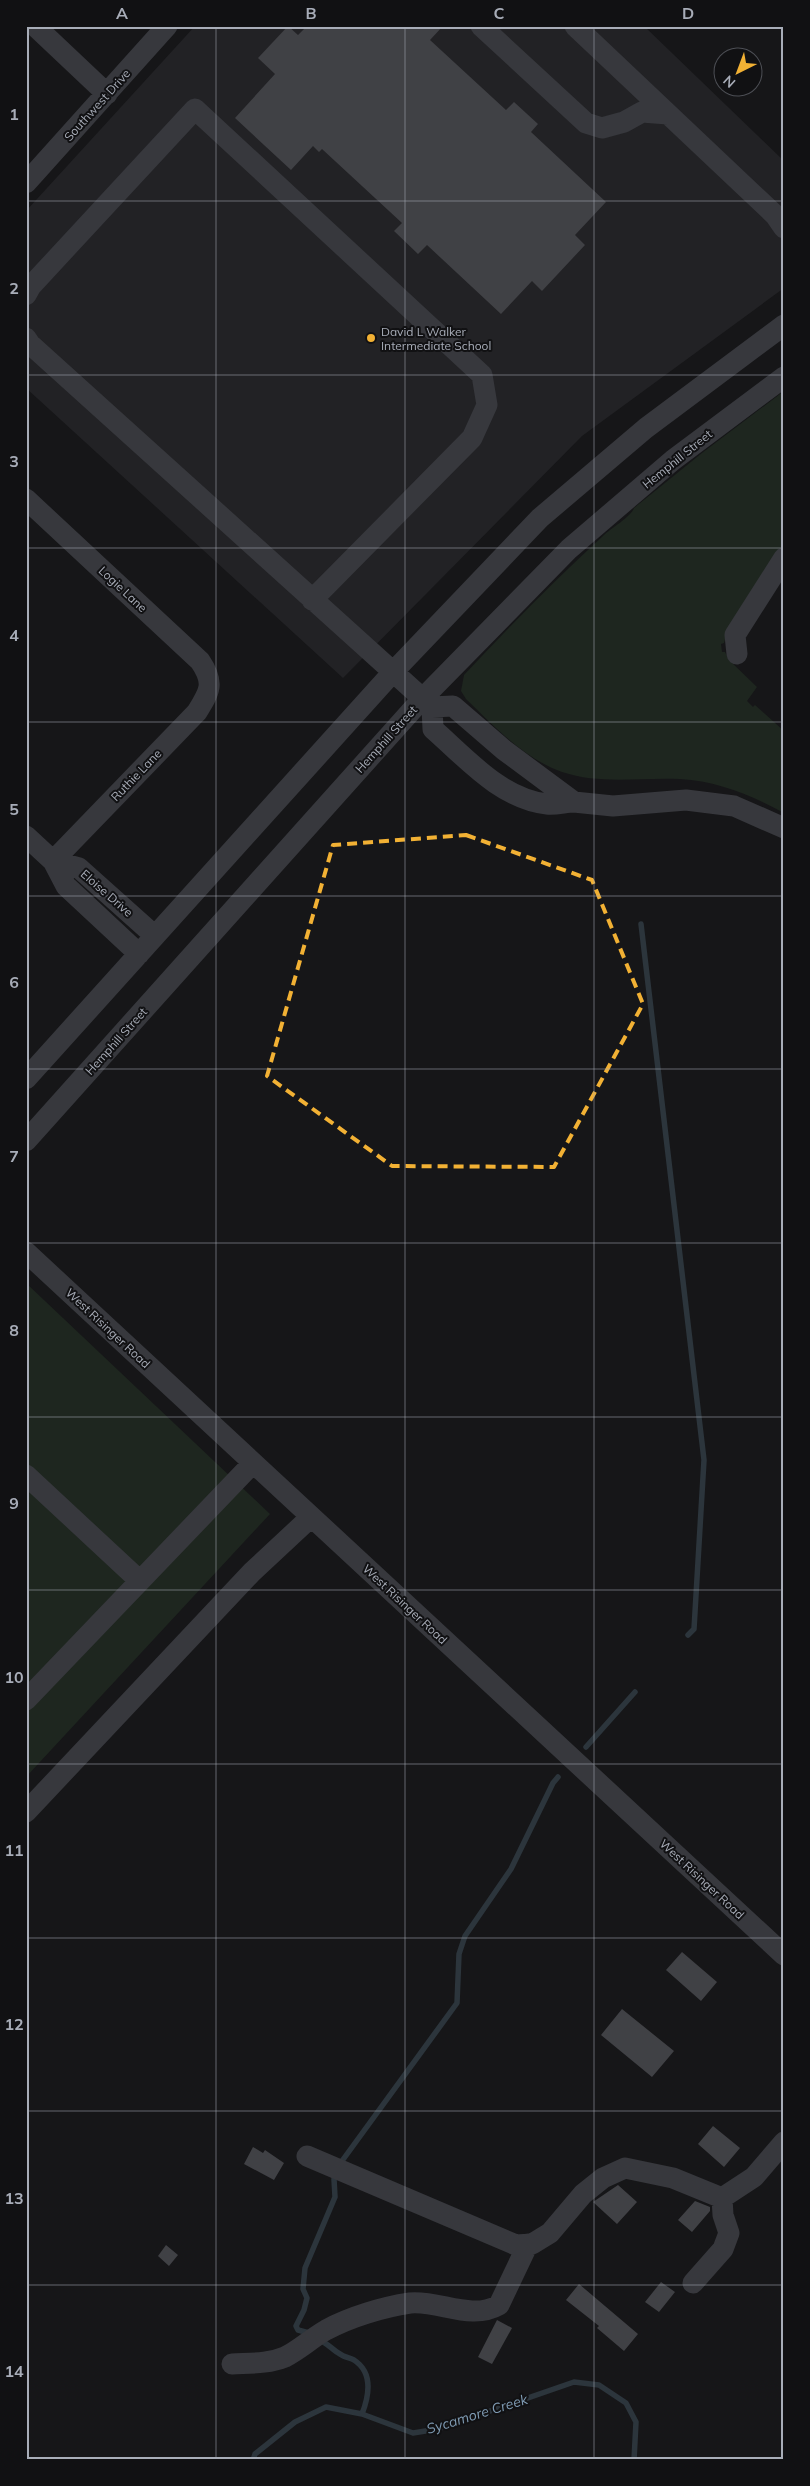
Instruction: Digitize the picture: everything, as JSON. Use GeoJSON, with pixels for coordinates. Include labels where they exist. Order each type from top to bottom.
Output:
{"type":"FeatureCollection","features":[{"type":"Feature","properties":{"kind":"street"},"geometry":{"type":"LineString","coordinates":[[35,26],[107,94]]}},
{"type":"Feature","properties":{"kind":"street","name":"Southwest Drive"},"geometry":{"type":"LineString","coordinates":[[26,184],[167,26]]}},
{"type":"Feature","properties":{"kind":"street"},"geometry":{"type":"LineString","coordinates":[[481,26],[586,122],[602,128],[624,122],[642,112],[668,114]]}},
{"type":"Feature","properties":{"kind":"street"},"geometry":{"type":"LineString","coordinates":[[575,26],[775,215],[784,228]]}},
{"type":"Feature","properties":{"kind":"street"},"geometry":{"type":"LineString","coordinates":[[26,295],[32,286],[195,110],[482,375],[487,405],[472,438],[312,600]]}},
{"type":"Feature","properties":{"kind":"street"},"geometry":{"type":"LineString","coordinates":[[26,1079],[392,672],[540,518],[646,428],[784,325]]}},
{"type":"Feature","properties":{"kind":"street"},"geometry":{"type":"LineString","coordinates":[[26,338],[427,703],[453,706],[504,750],[574,802]]}},
{"type":"Feature","properties":{"kind":"street","name":"Hemphill Street"},"geometry":{"type":"LineString","coordinates":[[26,1141],[569,549],[673,460],[784,377]]}},
{"type":"Feature","properties":{"kind":"street","name":"Logie Lane"},"geometry":{"type":"LineString","coordinates":[[26,499],[200,661],[208,672],[210,684]]}},
{"type":"Feature","properties":{"kind":"street"},"geometry":{"type":"LineString","coordinates":[[737,654],[735,635],[784,558]]}},
{"type":"Feature","properties":{"kind":"street","name":"Ruthie Lane"},"geometry":{"type":"LineString","coordinates":[[53,861],[197,712],[207,696],[210,684]]}},
{"type":"Feature","properties":{"kind":"street"},"geometry":{"type":"LineString","coordinates":[[427,703],[433,729],[487,776],[512,794],[547,804],[574,802],[613,806],[686,800],[696,801],[734,806],[784,828]]}},
{"type":"Feature","properties":{"kind":"street","name":"Eloise Drive"},"geometry":{"type":"LineString","coordinates":[[26,836],[53,861],[66,886],[139,954]]}},
{"type":"Feature","properties":{"kind":"street","name":"Eloise Drive"},"geometry":{"type":"LineString","coordinates":[[53,861],[79,868],[155,936]]}},
{"type":"Feature","properties":{"kind":"street","name":"West Risinger Road"},"geometry":{"type":"LineString","coordinates":[[26,1252],[784,1955]]}},
{"type":"Feature","properties":{"kind":"street"},"geometry":{"type":"LineString","coordinates":[[26,1700],[253,1462]]}},
{"type":"Feature","properties":{"kind":"street"},"geometry":{"type":"LineString","coordinates":[[26,1476],[140,1581]]}},
{"type":"Feature","properties":{"kind":"street"},"geometry":{"type":"LineString","coordinates":[[26,1812],[252,1572],[311,1517]]}},
{"type":"Feature","properties":{"kind":"street"},"geometry":{"type":"LineString","coordinates":[[722,2198],[754,2176],[784,2142]]}},
{"type":"Feature","properties":{"kind":"street"},"geometry":{"type":"LineString","coordinates":[[308,2156],[516,2245],[532,2244],[550,2233],[583,2194],[603,2178],[625,2168],[673,2178],[722,2198]]}},
{"type":"Feature","properties":{"kind":"street"},"geometry":{"type":"LineString","coordinates":[[693,2283],[723,2249],[729,2233],[723,2215],[722,2198]]}},
{"type":"Feature","properties":{"kind":"street"},"geometry":{"type":"LineString","coordinates":[[232,2364],[263,2363],[285,2357],[327,2330],[373,2312],[411,2303],[474,2312],[490,2310],[499,2305],[528,2244]]}},
{"type":"Feature","properties":{"kind":"highlighted area"},"geometry":{"type":"Polygon","coordinates":[[[466,835],[592,880],[643,1004],[554,1167],[392,1166],[267,1076],[333,845],[466,835]]]}},
{"type":"Feature","properties":{"kind":"shaded area","name":"David L Walker Intermediate School"},"geometry":{"type":"Polygon","coordinates":[[[195,26],[644,26],[712,92],[712,98],[719,98],[784,161],[784,288],[582,436],[343,678],[26,388],[26,211],[195,26]]]}},
{"type":"Feature","properties":{"kind":"shaded area"},"geometry":{"type":"Polygon","coordinates":[[[784,391],[784,543],[729,627],[724,643],[721,644],[722,652],[725,652],[729,660],[757,687],[747,701],[753,707],[755,705],[784,731],[784,813],[734,790],[694,780],[621,780],[577,776],[548,766],[510,741],[466,699],[461,691],[464,675],[550,587],[603,536],[629,515],[634,508],[702,453],[784,391]]]}},
{"type":"Feature","properties":{"kind":"shaded area"},"geometry":{"type":"Polygon","coordinates":[[[26,1283],[270,1514],[26,1777],[26,1283]]]}},
{"type":"Feature","properties":{"kind":"building"},"geometry":{"type":"Polygon","coordinates":[[[288,26],[298,35],[307,26],[443,26],[430,40],[506,110],[514,102],[538,124],[531,132],[606,202],[575,235],[585,245],[542,291],[532,281],[501,314],[427,245],[418,254],[394,231],[402,223],[322,149],[319,152],[313,146],[291,170],[235,118],[275,74],[258,58],[288,26]]]}},
{"type":"Feature","properties":{"kind":"building"},"geometry":{"type":"Polygon","coordinates":[[[682,1952],[717,1982],[701,2001],[666,1970],[682,1952]]]}},
{"type":"Feature","properties":{"kind":"building"},"geometry":{"type":"Polygon","coordinates":[[[622,2009],[674,2051],[652,2077],[601,2035],[622,2009]]]}},
{"type":"Feature","properties":{"kind":"building"},"geometry":{"type":"Polygon","coordinates":[[[713,2126],[740,2148],[724,2167],[698,2144],[713,2126]]]}},
{"type":"Feature","properties":{"kind":"building"},"geometry":{"type":"Polygon","coordinates":[[[253,2147],[263,2153],[265,2150],[284,2163],[274,2180],[244,2164],[253,2147]]]}},
{"type":"Feature","properties":{"kind":"building"},"geometry":{"type":"Polygon","coordinates":[[[618,2185],[637,2202],[617,2224],[593,2202],[618,2185]]]}},
{"type":"Feature","properties":{"kind":"building"},"geometry":{"type":"Polygon","coordinates":[[[695,2201],[710,2207],[710,2211],[692,2232],[678,2220],[695,2201]]]}},
{"type":"Feature","properties":{"kind":"building"},"geometry":{"type":"Polygon","coordinates":[[[166,2245],[178,2255],[169,2266],[158,2256],[166,2245]]]}},
{"type":"Feature","properties":{"kind":"building"},"geometry":{"type":"Polygon","coordinates":[[[661,2282],[675,2292],[659,2312],[645,2302],[661,2282]]]}},
{"type":"Feature","properties":{"kind":"building"},"geometry":{"type":"Polygon","coordinates":[[[579,2284],[638,2334],[624,2351],[597,2328],[599,2326],[566,2300],[579,2284]]]}},
{"type":"Feature","properties":{"kind":"building"},"geometry":{"type":"Polygon","coordinates":[[[497,2320],[512,2328],[492,2364],[478,2357],[497,2320]]]}},
{"type":"Feature","properties":{"kind":"waterway"},"geometry":{"type":"LineString","coordinates":[[641,924],[704,1460],[694,1629],[688,1635]]}},
{"type":"Feature","properties":{"kind":"waterway"},"geometry":{"type":"LineString","coordinates":[[586,1747],[635,1692]]}},
{"type":"Feature","properties":{"kind":"waterway"},"geometry":{"type":"LineString","coordinates":[[342,2161],[457,2003],[459,1954],[465,1936],[511,1869],[553,1783],[558,1777]]}},
{"type":"Feature","properties":{"kind":"waterway"},"geometry":{"type":"LineString","coordinates":[[309,2333],[298,2330],[296,2326],[304,2310],[307,2298],[303,2289],[305,2268],[335,2197],[334,2179]]}},
{"type":"Feature","properties":{"kind":"waterway"},"geometry":{"type":"LineString","coordinates":[[320,2340],[342,2355],[354,2360],[365,2371],[368,2392],[362,2414]]}},
{"type":"Feature","properties":{"kind":"waterway","name":"Sycamore Creek"},"geometry":{"type":"LineString","coordinates":[[253,2460],[255,2454],[295,2422],[326,2407],[362,2414],[413,2433],[438,2429],[574,2382],[599,2385],[626,2403],[636,2422],[634,2460]]}},
{"type":"Feature","properties":{"kind":"place","name":"David L Walker Intermediate School"},"geometry":{"type":"Point","coordinates":[371,338]}}]}
